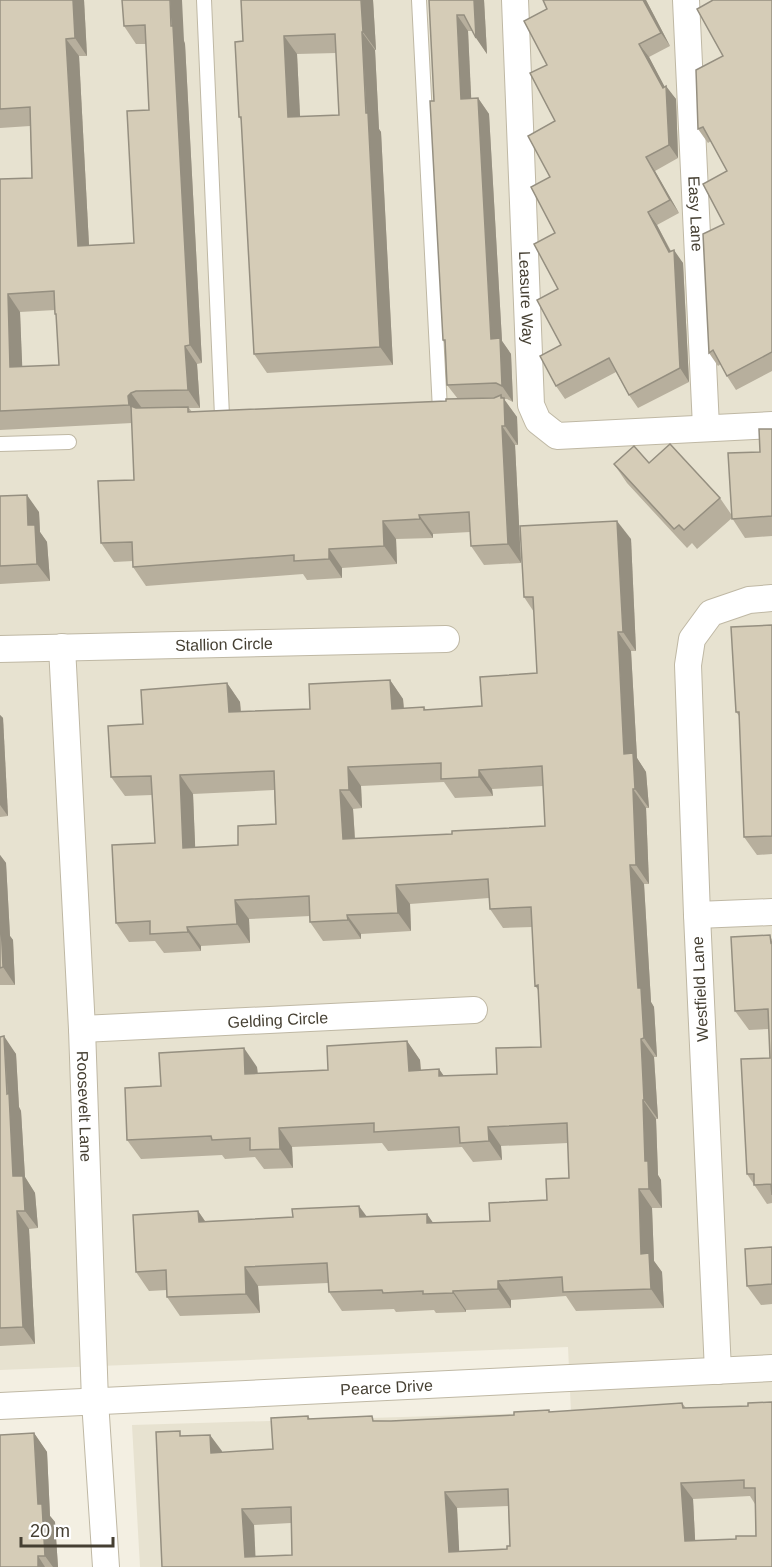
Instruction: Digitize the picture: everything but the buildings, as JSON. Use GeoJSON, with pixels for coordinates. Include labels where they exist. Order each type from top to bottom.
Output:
{"type":"FeatureCollection","features":[{"type":"Feature","properties":{"kind":"street","name":"Leasure Way"},"geometry":{"type":"LineString","coordinates":[[515,0],[531,405],[538,421],[557,436],[772,424]]}},
{"type":"Feature","properties":{"kind":"street","name":"Easy Lane"},"geometry":{"type":"LineString","coordinates":[[686,0],[706,428]]}},
{"type":"Feature","properties":{"kind":"street","name":"Westfield Lane"},"geometry":{"type":"LineString","coordinates":[[718,1371],[688,665],[692,639],[711,613],[749,600],[772,598]]}},
{"type":"Feature","properties":{"kind":"street","name":"Stallion Circle"},"geometry":{"type":"LineString","coordinates":[[0,649],[446,639]]}},
{"type":"Feature","properties":{"kind":"street","name":"Roosevelt Lane"},"geometry":{"type":"LineString","coordinates":[[62,647],[82,1029],[95,1401],[106,1567]]}},
{"type":"Feature","properties":{"kind":"street"},"geometry":{"type":"LineString","coordinates":[[697,915],[772,912]]}},
{"type":"Feature","properties":{"kind":"street","name":"Gelding Circle"},"geometry":{"type":"LineString","coordinates":[[82,1029],[474,1010]]}},
{"type":"Feature","properties":{"kind":"street","name":"Pearce Drive"},"geometry":{"type":"LineString","coordinates":[[0,1406],[772,1368]]}},
{"type":"Feature","properties":{"kind":"lane"},"geometry":{"type":"LineString","coordinates":[[204,0],[223,416]]}},
{"type":"Feature","properties":{"kind":"lane"},"geometry":{"type":"LineString","coordinates":[[419,0],[440,410]]}},
{"type":"Feature","properties":{"kind":"lane"},"geometry":{"type":"LineString","coordinates":[[0,444],[69,442]]}},
{"type":"Feature","properties":{"kind":"shaded area"},"geometry":{"type":"Polygon","coordinates":[[[0,0],[772,0],[772,1567],[140,1567],[132,1425],[571,1412],[568,1347],[0,1370],[0,0]]]}}]}
